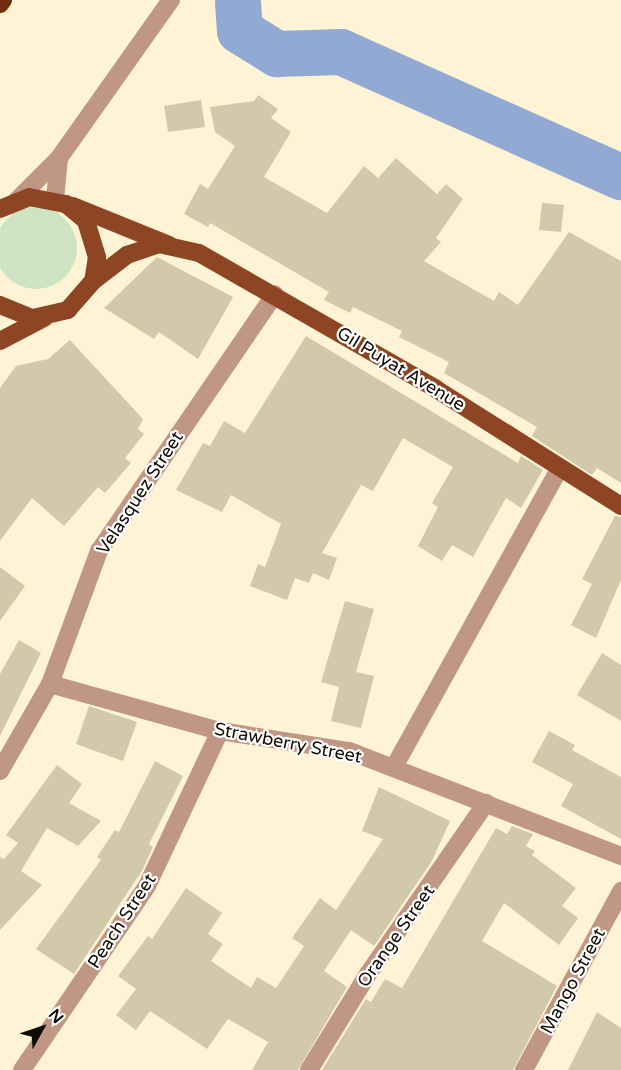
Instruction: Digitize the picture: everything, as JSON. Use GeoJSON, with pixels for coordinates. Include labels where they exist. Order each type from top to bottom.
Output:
{"type":"FeatureCollection","features":[{"type":"Feature","properties":{"kind":"highway"},"geometry":{"type":"LineString","coordinates":[[0,4],[3,0]]}},
{"type":"Feature","properties":{"kind":"main road"},"geometry":{"type":"LineString","coordinates":[[0,209],[17,200],[61,202],[92,232],[97,256],[93,281]]}},
{"type":"Feature","properties":{"kind":"main road","name":"Gil Puyat Avenue"},"geometry":{"type":"LineString","coordinates":[[61,202],[174,247],[216,260],[621,506]]}},
{"type":"Feature","properties":{"kind":"main road","name":"Gil Puyat Avenue"},"geometry":{"type":"LineString","coordinates":[[44,318],[73,306],[93,281],[127,255],[159,244],[174,247]]}},
{"type":"Feature","properties":{"kind":"main road"},"geometry":{"type":"LineString","coordinates":[[0,305],[19,315],[44,318]]}},
{"type":"Feature","properties":{"kind":"main road"},"geometry":{"type":"LineString","coordinates":[[0,341],[44,318]]}},
{"type":"Feature","properties":{"kind":"street"},"geometry":{"type":"LineString","coordinates":[[17,200],[58,158],[171,0]]}},
{"type":"Feature","properties":{"kind":"street"},"geometry":{"type":"LineString","coordinates":[[58,158],[61,202]]}},
{"type":"Feature","properties":{"kind":"street","name":"Velasquez Street"},"geometry":{"type":"LineString","coordinates":[[0,771],[50,684],[99,551],[275,294]]}},
{"type":"Feature","properties":{"kind":"street"},"geometry":{"type":"LineString","coordinates":[[394,767],[467,628],[560,468]]}},
{"type":"Feature","properties":{"kind":"street","name":"Strawberry Street"},"geometry":{"type":"LineString","coordinates":[[50,684],[220,731],[349,751],[621,856]]}},
{"type":"Feature","properties":{"kind":"street","name":"Peach Street"},"geometry":{"type":"LineString","coordinates":[[22,1070],[147,886],[220,731]]}},
{"type":"Feature","properties":{"kind":"street","name":"Orange Street"},"geometry":{"type":"LineString","coordinates":[[309,1070],[368,974],[486,803]]}},
{"type":"Feature","properties":{"kind":"street","name":"Mango Street"},"geometry":{"type":"LineString","coordinates":[[524,1070],[621,891]]}},
{"type":"Feature","properties":{"kind":"green space"},"geometry":{"type":"Polygon","coordinates":[[[36,207],[52,210],[65,219],[74,232],[77,248],[74,264],[65,277],[52,286],[36,289],[20,286],[7,277],[-2,264],[-5,248],[-2,232],[7,219],[20,210],[36,207]]]}},
{"type":"Feature","properties":{"kind":"building"},"geometry":{"type":"Polygon","coordinates":[[[258,95],[278,109],[271,118],[291,132],[264,177],[327,213],[364,166],[378,178],[396,158],[437,194],[446,184],[463,199],[436,238],[441,242],[424,261],[494,301],[499,292],[518,305],[569,232],[621,261],[621,483],[597,468],[592,475],[532,436],[537,427],[444,373],[449,362],[399,337],[402,331],[353,307],[350,313],[324,300],[329,292],[210,223],[208,227],[184,214],[200,184],[208,189],[235,146],[215,132],[210,107],[254,101],[258,95]]]}},
{"type":"Feature","properties":{"kind":"building"},"geometry":{"type":"Polygon","coordinates":[[[201,100],[205,127],[168,132],[164,106],[201,100]]]}},
{"type":"Feature","properties":{"kind":"building"},"geometry":{"type":"Polygon","coordinates":[[[542,203],[564,205],[561,232],[539,230],[542,203]]]}},
{"type":"Feature","properties":{"kind":"building"},"geometry":{"type":"Polygon","coordinates":[[[157,257],[233,297],[198,359],[159,332],[154,339],[104,308],[157,257]]]}},
{"type":"Feature","properties":{"kind":"building"},"geometry":{"type":"Polygon","coordinates":[[[306,336],[518,463],[521,456],[543,470],[521,508],[506,498],[473,557],[452,545],[442,561],[418,546],[438,507],[432,503],[453,467],[403,438],[373,491],[361,485],[322,553],[337,558],[329,580],[313,573],[309,583],[295,578],[287,600],[250,586],[258,564],[265,567],[281,524],[231,495],[222,512],[176,490],[203,443],[210,446],[224,421],[245,433],[306,336]]]}},
{"type":"Feature","properties":{"kind":"building"},"geometry":{"type":"Polygon","coordinates":[[[70,340],[143,419],[138,429],[144,434],[125,458],[131,463],[105,493],[98,487],[64,526],[32,498],[0,541],[0,388],[16,366],[48,359],[70,340]]]}},
{"type":"Feature","properties":{"kind":"building"},"geometry":{"type":"Polygon","coordinates":[[[615,516],[621,517],[621,580],[596,638],[571,625],[592,584],[582,579],[615,516]]]}},
{"type":"Feature","properties":{"kind":"building"},"geometry":{"type":"Polygon","coordinates":[[[0,567],[25,586],[0,621],[0,567]]]}},
{"type":"Feature","properties":{"kind":"building"},"geometry":{"type":"Polygon","coordinates":[[[345,601],[374,609],[356,672],[374,676],[361,728],[331,721],[339,687],[321,682],[345,601]]]}},
{"type":"Feature","properties":{"kind":"building"},"geometry":{"type":"Polygon","coordinates":[[[19,640],[41,653],[0,736],[0,674],[19,640]]]}},
{"type":"Feature","properties":{"kind":"building"},"geometry":{"type":"Polygon","coordinates":[[[602,653],[621,665],[621,721],[577,695],[602,653]]]}},
{"type":"Feature","properties":{"kind":"building"},"geometry":{"type":"Polygon","coordinates":[[[89,706],[137,722],[123,761],[76,744],[89,706]]]}},
{"type":"Feature","properties":{"kind":"building"},"geometry":{"type":"Polygon","coordinates":[[[549,731],[575,745],[572,750],[621,777],[621,839],[561,806],[573,784],[532,762],[549,731]]]}},
{"type":"Feature","properties":{"kind":"building"},"geometry":{"type":"Polygon","coordinates":[[[155,761],[183,776],[149,844],[153,847],[143,869],[74,974],[36,949],[101,860],[97,857],[115,830],[119,832],[155,761]]]}},
{"type":"Feature","properties":{"kind":"building"},"geometry":{"type":"Polygon","coordinates":[[[57,765],[82,784],[69,803],[101,821],[78,846],[47,828],[21,871],[42,885],[0,930],[0,857],[4,859],[18,843],[6,835],[57,765]]]}},
{"type":"Feature","properties":{"kind":"building"},"geometry":{"type":"Polygon","coordinates":[[[379,787],[450,821],[432,861],[374,946],[351,930],[324,971],[347,987],[298,1070],[252,1070],[268,1042],[228,1019],[207,1049],[150,1011],[136,1030],[116,1015],[136,989],[118,976],[148,936],[152,939],[186,888],[222,913],[208,934],[223,944],[211,961],[251,988],[257,977],[276,988],[304,946],[292,938],[320,898],[336,910],[383,839],[362,831],[379,787]]]}},
{"type":"Feature","properties":{"kind":"building"},"geometry":{"type":"Polygon","coordinates":[[[512,826],[533,834],[526,846],[535,851],[532,855],[576,888],[562,906],[578,918],[559,945],[504,903],[482,941],[557,986],[513,1070],[322,1070],[366,999],[371,1002],[385,979],[402,988],[496,828],[507,834],[512,826]]]}},
{"type":"Feature","properties":{"kind":"building"},"geometry":{"type":"Polygon","coordinates":[[[597,1012],[621,1028],[621,1070],[568,1070],[597,1012]]]}},
{"type":"Feature","properties":{"kind":"waterway"},"geometry":{"type":"LineString","coordinates":[[238,3],[240,31],[277,54],[341,52],[621,177]]}}]}
